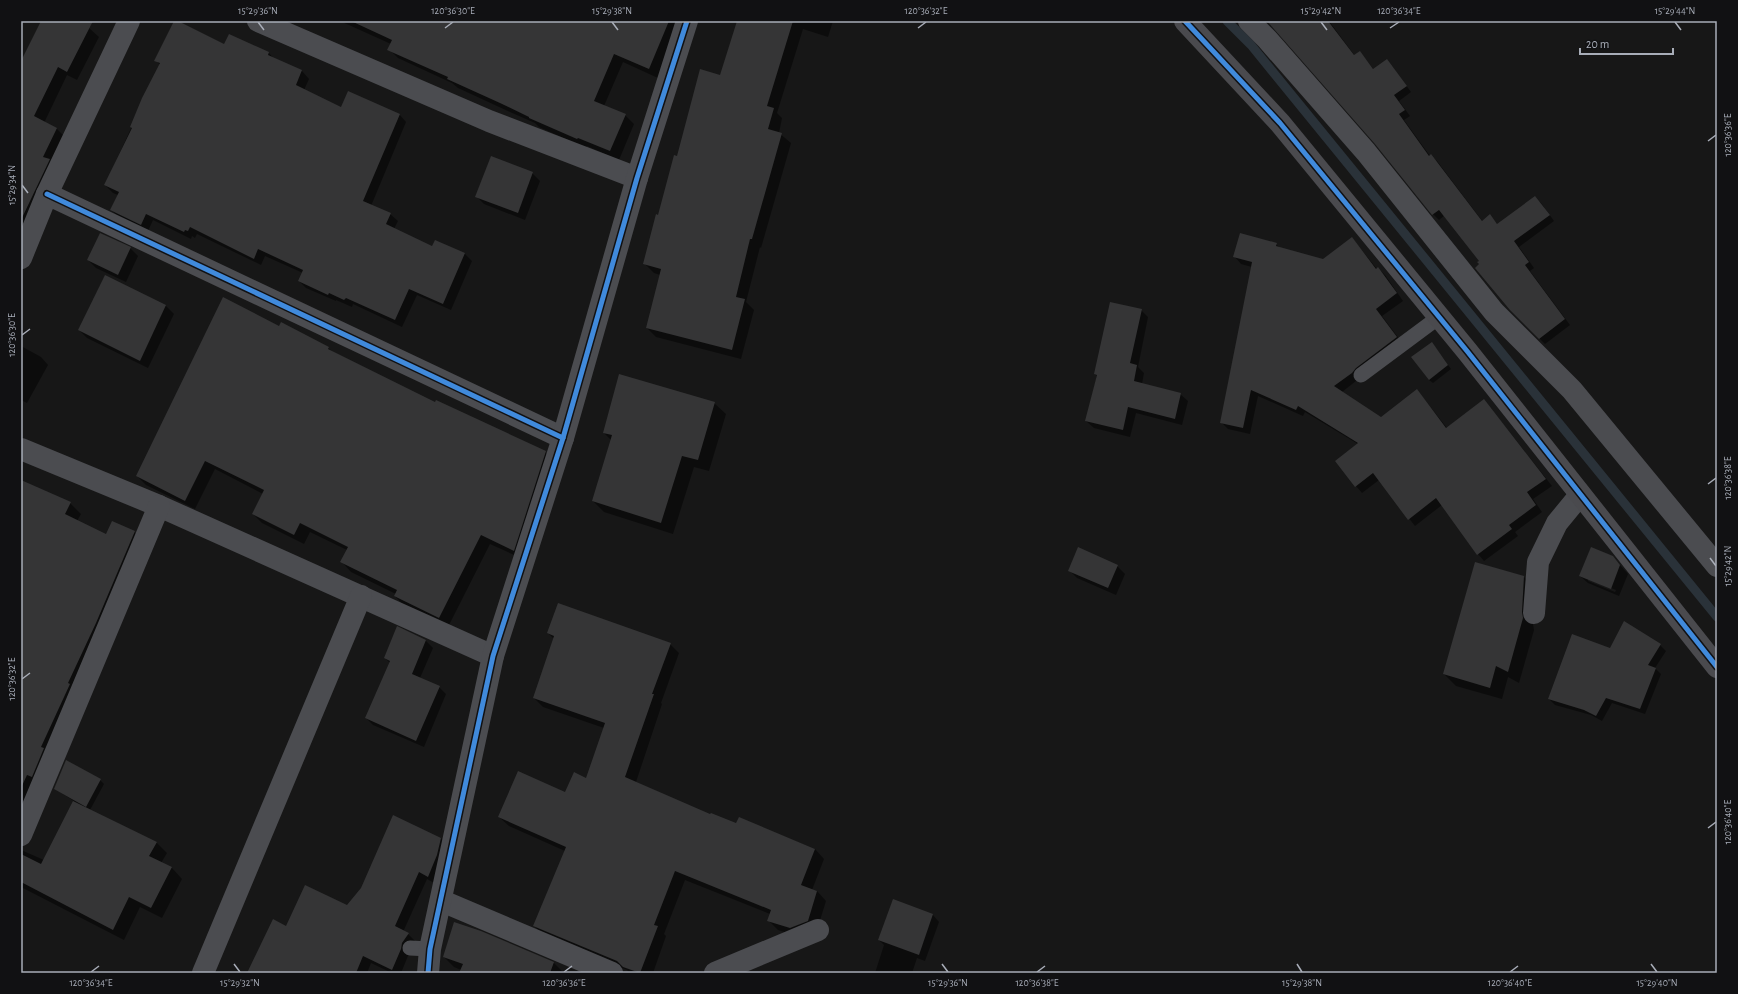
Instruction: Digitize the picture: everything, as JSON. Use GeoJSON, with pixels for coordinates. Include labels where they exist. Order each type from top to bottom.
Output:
{"type":"FeatureCollection","features":[{"type":"Feature","properties":{"kind":"street"},"geometry":{"type":"LineString","coordinates":[[21,258],[47,194],[129,21]]}},
{"type":"Feature","properties":{"kind":"street"},"geometry":{"type":"LineString","coordinates":[[258,21],[489,121],[637,178]]}},
{"type":"Feature","properties":{"kind":"street"},"geometry":{"type":"LineString","coordinates":[[428,973],[420,949],[442,901],[494,656],[563,438],[637,178],[687,21]]}},
{"type":"Feature","properties":{"kind":"street"},"geometry":{"type":"LineString","coordinates":[[1185,21],[1280,123],[1439,318],[1717,667]]}},
{"type":"Feature","properties":{"kind":"street"},"geometry":{"type":"LineString","coordinates":[[1249,21],[1267,39],[1366,152],[1494,312],[1572,390],[1717,566]]}},
{"type":"Feature","properties":{"kind":"street"},"geometry":{"type":"LineString","coordinates":[[47,194],[563,438]]}},
{"type":"Feature","properties":{"kind":"street"},"geometry":{"type":"LineString","coordinates":[[21,449],[159,506],[494,656]]}},
{"type":"Feature","properties":{"kind":"street"},"geometry":{"type":"LineString","coordinates":[[1534,613],[1538,562],[1557,523],[1580,495]]}},
{"type":"Feature","properties":{"kind":"street"},"geometry":{"type":"LineString","coordinates":[[21,835],[159,506]]}},
{"type":"Feature","properties":{"kind":"street"},"geometry":{"type":"LineString","coordinates":[[203,973],[361,596]]}},
{"type":"Feature","properties":{"kind":"street"},"geometry":{"type":"LineString","coordinates":[[442,901],[612,973]]}},
{"type":"Feature","properties":{"kind":"street"},"geometry":{"type":"LineString","coordinates":[[715,973],[818,930]]}},
{"type":"Feature","properties":{"kind":"lane"},"geometry":{"type":"LineString","coordinates":[[1361,375],[1439,318]]}},
{"type":"Feature","properties":{"kind":"building"},"geometry":{"type":"Polygon","coordinates":[[[41,21],[93,21],[67,72],[58,67],[34,116],[57,128],[43,157],[50,159],[21,220],[21,61],[41,21]]]}},
{"type":"Feature","properties":{"kind":"building"},"geometry":{"type":"Polygon","coordinates":[[[174,21],[178,21],[224,44],[229,34],[269,52],[268,55],[302,70],[296,85],[341,107],[348,91],[400,114],[363,201],[391,213],[386,224],[432,246],[435,240],[465,253],[443,304],[409,289],[395,320],[346,298],[344,300],[329,293],[328,295],[298,281],[303,270],[258,249],[254,259],[190,227],[188,231],[185,230],[184,232],[146,214],[141,225],[110,210],[119,192],[104,185],[132,128],[130,127],[142,98],[160,63],[154,61],[174,21]]]}},
{"type":"Feature","properties":{"kind":"building"},"geometry":{"type":"Polygon","coordinates":[[[351,21],[669,21],[649,69],[614,54],[594,101],[626,114],[610,151],[578,138],[577,139],[529,118],[447,79],[448,77],[387,50],[392,40],[351,21]]]}},
{"type":"Feature","properties":{"kind":"building"},"geometry":{"type":"Polygon","coordinates":[[[737,21],[793,21],[767,106],[774,108],[768,129],[782,133],[752,239],[750,239],[736,297],[745,299],[732,350],[646,328],[661,269],[643,264],[674,155],[677,156],[700,69],[720,75],[737,21]]]}},
{"type":"Feature","properties":{"kind":"building"},"geometry":{"type":"Polygon","coordinates":[[[1267,21],[1328,21],[1354,55],[1360,51],[1373,69],[1387,59],[1407,86],[1394,95],[1405,110],[1399,114],[1429,156],[1431,154],[1482,221],[1490,214],[1497,224],[1535,196],[1550,215],[1514,241],[1529,262],[1525,265],[1565,319],[1539,339],[1510,310],[1475,268],[1479,264],[1477,262],[1479,261],[1439,210],[1432,215],[1375,144],[1267,21]]]}},
{"type":"Feature","properties":{"kind":"building"},"geometry":{"type":"Polygon","coordinates":[[[491,156],[533,172],[518,213],[475,197],[491,156]]]}},
{"type":"Feature","properties":{"kind":"building"},"geometry":{"type":"Polygon","coordinates":[[[100,233],[131,247],[118,275],[87,260],[100,233]]]}},
{"type":"Feature","properties":{"kind":"building"},"geometry":{"type":"Polygon","coordinates":[[[1240,233],[1277,243],[1276,246],[1323,259],[1352,237],[1376,269],[1378,267],[1397,293],[1376,309],[1397,337],[1334,386],[1381,417],[1417,389],[1446,428],[1484,399],[1546,479],[1527,492],[1536,505],[1509,525],[1512,529],[1477,555],[1436,498],[1408,520],[1373,473],[1355,487],[1335,461],[1358,443],[1298,406],[1296,410],[1251,390],[1243,428],[1220,423],[1252,262],[1233,257],[1240,233]]]}},
{"type":"Feature","properties":{"kind":"building"},"geometry":{"type":"Polygon","coordinates":[[[105,275],[166,305],[140,361],[78,330],[105,275]]]}},
{"type":"Feature","properties":{"kind":"building"},"geometry":{"type":"Polygon","coordinates":[[[223,297],[279,326],[281,322],[329,347],[328,349],[435,402],[436,400],[546,451],[514,551],[481,535],[439,618],[394,596],[397,590],[340,562],[348,547],[300,523],[294,535],[252,514],[264,490],[205,461],[185,501],[136,476],[223,297]]]}},
{"type":"Feature","properties":{"kind":"building"},"geometry":{"type":"Polygon","coordinates":[[[1110,302],[1142,309],[1130,363],[1137,365],[1134,381],[1181,393],[1175,419],[1128,407],[1123,430],[1085,421],[1097,375],[1094,374],[1110,302]]]}},
{"type":"Feature","properties":{"kind":"building"},"geometry":{"type":"Polygon","coordinates":[[[1432,342],[1448,365],[1429,380],[1411,357],[1432,342]]]}},
{"type":"Feature","properties":{"kind":"building"},"geometry":{"type":"Polygon","coordinates":[[[619,374],[715,402],[698,460],[682,456],[661,523],[592,501],[612,435],[603,433],[619,374]]]}},
{"type":"Feature","properties":{"kind":"building"},"geometry":{"type":"Polygon","coordinates":[[[21,480],[71,502],[65,514],[106,534],[112,521],[135,531],[96,623],[68,683],[70,684],[41,747],[44,748],[32,777],[27,775],[21,788],[21,480]]]}},
{"type":"Feature","properties":{"kind":"building"},"geometry":{"type":"Polygon","coordinates":[[[1078,547],[1118,565],[1108,588],[1068,571],[1078,547]]]}},
{"type":"Feature","properties":{"kind":"building"},"geometry":{"type":"Polygon","coordinates":[[[1591,547],[1613,556],[1620,565],[1611,589],[1579,576],[1591,547]]]}},
{"type":"Feature","properties":{"kind":"building"},"geometry":{"type":"Polygon","coordinates":[[[1475,562],[1524,576],[1523,618],[1508,672],[1496,666],[1490,688],[1443,674],[1475,562]]]}},
{"type":"Feature","properties":{"kind":"building"},"geometry":{"type":"Polygon","coordinates":[[[558,603],[671,643],[652,694],[654,694],[625,777],[710,814],[711,813],[736,823],[739,817],[815,849],[801,885],[817,891],[808,921],[790,928],[767,921],[771,910],[675,871],[654,925],[658,926],[640,973],[623,967],[617,961],[533,926],[566,847],[498,817],[518,771],[565,792],[574,772],[586,778],[605,723],[533,698],[554,636],[547,633],[558,603]]]}},
{"type":"Feature","properties":{"kind":"building"},"geometry":{"type":"Polygon","coordinates":[[[1624,621],[1661,644],[1648,665],[1656,668],[1640,709],[1606,698],[1596,716],[1584,710],[1548,699],[1572,634],[1610,648],[1624,621]]]}},
{"type":"Feature","properties":{"kind":"building"},"geometry":{"type":"Polygon","coordinates":[[[397,626],[426,640],[412,674],[440,686],[416,741],[365,718],[390,661],[384,658],[397,626]]]}},
{"type":"Feature","properties":{"kind":"building"},"geometry":{"type":"Polygon","coordinates":[[[66,760],[101,779],[86,807],[54,789],[66,760]]]}},
{"type":"Feature","properties":{"kind":"building"},"geometry":{"type":"Polygon","coordinates":[[[73,801],[157,842],[149,856],[172,867],[151,908],[129,897],[113,930],[21,882],[21,854],[41,864],[73,801]]]}},
{"type":"Feature","properties":{"kind":"building"},"geometry":{"type":"Polygon","coordinates":[[[393,815],[441,838],[437,855],[428,877],[419,872],[395,926],[409,933],[402,943],[392,970],[363,956],[356,973],[247,973],[273,919],[286,926],[305,885],[347,905],[361,888],[393,815]]]}},
{"type":"Feature","properties":{"kind":"building"},"geometry":{"type":"Polygon","coordinates":[[[893,899],[933,914],[919,955],[878,940],[893,899]]]}},
{"type":"Feature","properties":{"kind":"building"},"geometry":{"type":"Polygon","coordinates":[[[454,922],[481,931],[554,962],[550,973],[459,973],[463,964],[443,957],[454,922]]]}},
{"type":"Feature","properties":{"kind":"waterway"},"geometry":{"type":"LineString","coordinates":[[1227,21],[1251,45],[1717,617]]}},
{"type":"Feature","properties":{"kind":"cycle path"},"geometry":{"type":"LineString","coordinates":[[428,973],[430,949],[493,656],[563,438],[637,178],[687,21]]}},
{"type":"Feature","properties":{"kind":"cycle path"},"geometry":{"type":"LineString","coordinates":[[1185,21],[1280,123],[1467,351],[1717,667]]}},
{"type":"Feature","properties":{"kind":"cycle path"},"geometry":{"type":"LineString","coordinates":[[47,194],[563,438]]}}]}
